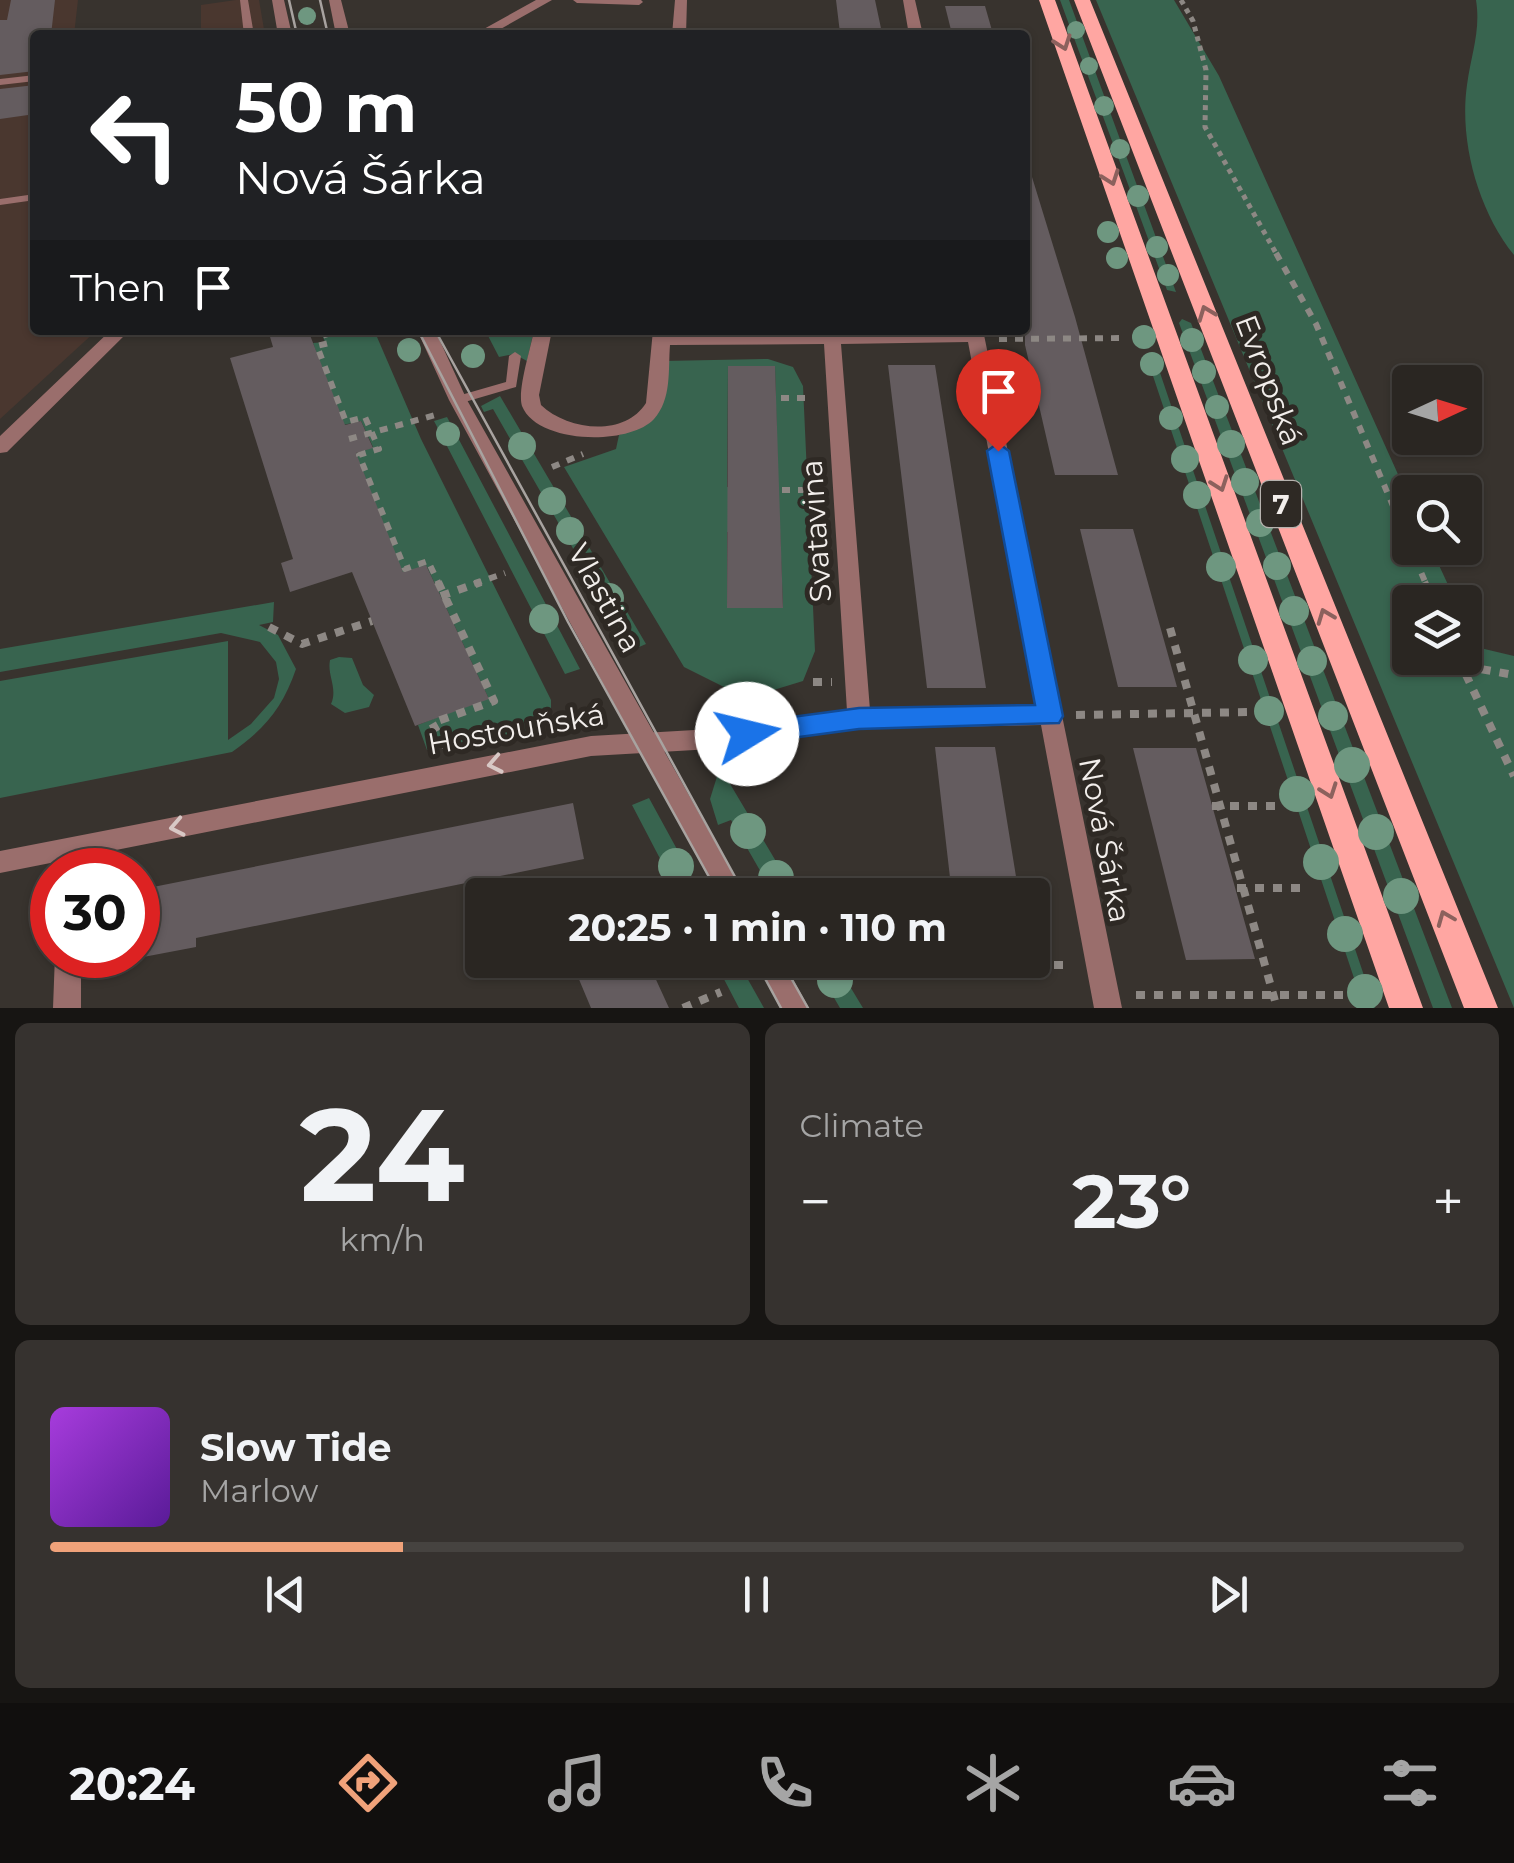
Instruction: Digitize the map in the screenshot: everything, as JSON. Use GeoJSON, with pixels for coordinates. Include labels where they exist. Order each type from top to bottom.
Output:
{"type":"FeatureCollection","features":[{"type":"Feature","properties":{"kind":"main road","name":"7"},"geometry":{"type":"LineString","coordinates":[[1047,0],[1406,1008]]}},
{"type":"Feature","properties":{"kind":"main road","name":"Evropská"},"geometry":{"type":"LineString","coordinates":[[1082,0],[1482,1008]]}},
{"type":"Feature","properties":{"kind":"street"},"geometry":{"type":"LineString","coordinates":[[278,0],[284,30]]}},
{"type":"Feature","properties":{"kind":"street"},"geometry":{"type":"LineString","coordinates":[[334,0],[343,30]]}},
{"type":"Feature","properties":{"kind":"street"},"geometry":{"type":"LineString","coordinates":[[489,30],[546,0]]}},
{"type":"Feature","properties":{"kind":"street"},"geometry":{"type":"LineString","coordinates":[[679,30],[681,0]]}},
{"type":"Feature","properties":{"kind":"street"},"geometry":{"type":"LineString","coordinates":[[909,0],[915,30]]}},
{"type":"Feature","properties":{"kind":"street"},"geometry":{"type":"LineString","coordinates":[[0,447],[116,335]]}},
{"type":"Feature","properties":{"kind":"street","name":"Vlastina"},"geometry":{"type":"LineString","coordinates":[[428,335],[458,400],[722,878]]}},
{"type":"Feature","properties":{"kind":"street"},"geometry":{"type":"LineString","coordinates":[[541,335],[530,395],[532,408],[558,430],[584,432],[612,430],[650,412],[656,402],[662,335],[982,335]]}},
{"type":"Feature","properties":{"kind":"street","name":"Nová Šárka"},"geometry":{"type":"LineString","coordinates":[[982,335],[1106,1002]]}},
{"type":"Feature","properties":{"kind":"street","name":"Svatavina"},"geometry":{"type":"LineString","coordinates":[[832,338],[859,718]]}},
{"type":"Feature","properties":{"kind":"street","name":"Hostouňská"},"geometry":{"type":"LineString","coordinates":[[120,848],[460,771],[591,746],[712,739],[859,718],[1050,716]]}},
{"type":"Feature","properties":{"kind":"street","name":"Hostouňská"},"geometry":{"type":"LineString","coordinates":[[0,862],[30,861]]}},
{"type":"Feature","properties":{"kind":"street"},"geometry":{"type":"LineString","coordinates":[[67,1008],[68,978]]}},
{"type":"Feature","properties":{"kind":"street"},"geometry":{"type":"LineString","coordinates":[[778,978],[794,1008]]}},
{"type":"Feature","properties":{"kind":"lane"},"geometry":{"type":"LineString","coordinates":[[244,0],[249,30]]}},
{"type":"Feature","properties":{"kind":"lane"},"geometry":{"type":"LineString","coordinates":[[577,0],[639,2]]}},
{"type":"Feature","properties":{"kind":"lane"},"geometry":{"type":"LineString","coordinates":[[0,82],[30,79]]}},
{"type":"Feature","properties":{"kind":"lane"},"geometry":{"type":"LineString","coordinates":[[0,202],[30,198]]}},
{"type":"Feature","properties":{"kind":"lane"},"geometry":{"type":"LineString","coordinates":[[458,400],[512,384],[514,356]]}},
{"type":"Feature","properties":{"kind":"path"},"geometry":{"type":"LineString","coordinates":[[1181,0],[1193,21],[1206,70],[1205,127],[1316,324],[1426,585]]}},
{"type":"Feature","properties":{"kind":"path"},"geometry":{"type":"LineString","coordinates":[[326,335],[329,343],[317,346],[346,422],[366,417],[379,449],[358,455],[405,569],[428,561],[494,700],[432,724],[460,771]]}},
{"type":"Feature","properties":{"kind":"path"},"geometry":{"type":"LineString","coordinates":[[982,335],[1127,338]]}},
{"type":"Feature","properties":{"kind":"path"},"geometry":{"type":"LineString","coordinates":[[781,398],[808,398]]}},
{"type":"Feature","properties":{"kind":"path"},"geometry":{"type":"LineString","coordinates":[[349,439],[440,414]]}},
{"type":"Feature","properties":{"kind":"path"},"geometry":{"type":"LineString","coordinates":[[782,490],[813,490]]}},
{"type":"Feature","properties":{"kind":"path"},"geometry":{"type":"LineString","coordinates":[[443,595],[505,572]]}},
{"type":"Feature","properties":{"kind":"path"},"geometry":{"type":"LineString","coordinates":[[269,627],[302,644],[372,621]]}},
{"type":"Feature","properties":{"kind":"path"},"geometry":{"type":"LineString","coordinates":[[1170,628],[1216,806],[1276,1008]]}},
{"type":"Feature","properties":{"kind":"path"},"geometry":{"type":"LineString","coordinates":[[1482,667],[1514,674]]}},
{"type":"Feature","properties":{"kind":"path"},"geometry":{"type":"LineString","coordinates":[[1466,675],[1514,776]]}},
{"type":"Feature","properties":{"kind":"path"},"geometry":{"type":"LineString","coordinates":[[1050,716],[1252,712]]}},
{"type":"Feature","properties":{"kind":"path"},"geometry":{"type":"LineString","coordinates":[[1216,806],[1283,806]]}},
{"type":"Feature","properties":{"kind":"path"},"geometry":{"type":"LineString","coordinates":[[1240,888],[1309,888]]}},
{"type":"Feature","properties":{"kind":"path"},"geometry":{"type":"LineString","coordinates":[[1050,965],[1068,965]]}},
{"type":"Feature","properties":{"kind":"path"},"geometry":{"type":"LineString","coordinates":[[683,1008],[722,992]]}},
{"type":"Feature","properties":{"kind":"path"},"geometry":{"type":"LineString","coordinates":[[1106,1002],[1344,996]]}},
{"type":"Feature","properties":{"kind":"shaded area"},"geometry":{"type":"Polygon","coordinates":[[[0,0],[78,0],[75,30],[30,30],[30,335],[92,335],[0,419],[0,0]]]}},
{"type":"Feature","properties":{"kind":"shaded area"},"geometry":{"type":"Polygon","coordinates":[[[259,0],[264,30],[190,30],[201,28],[201,5],[259,0]]]}},
{"type":"Feature","properties":{"kind":"green space"},"geometry":{"type":"Polygon","coordinates":[[[1060,0],[1069,0],[1176,292],[1167,290],[1060,0]]]}},
{"type":"Feature","properties":{"kind":"green space"},"geometry":{"type":"Polygon","coordinates":[[[1096,0],[1174,0],[1219,76],[1398,475],[1392,475],[1392,565],[1439,565],[1448,585],[1392,585],[1392,675],[1482,675],[1482,648],[1514,656],[1514,1008],[1096,0]]]}},
{"type":"Feature","properties":{"kind":"green space"},"geometry":{"type":"Polygon","coordinates":[[[1476,0],[1514,0],[1514,255],[1490,217],[1469,152],[1465,107],[1476,32],[1476,0]]]}},
{"type":"Feature","properties":{"kind":"green space"},"geometry":{"type":"Polygon","coordinates":[[[1182,319],[1191,323],[1452,1008],[1433,1008],[1179,323],[1182,319]]]}},
{"type":"Feature","properties":{"kind":"green space"},"geometry":{"type":"Polygon","coordinates":[[[322,335],[376,335],[421,439],[551,700],[551,714],[531,731],[427,750],[418,725],[488,697],[427,567],[402,573],[355,454],[373,447],[361,421],[343,425],[313,343],[325,342],[322,335]]]}},
{"type":"Feature","properties":{"kind":"green space"},"geometry":{"type":"Polygon","coordinates":[[[488,335],[533,335],[527,361],[514,354],[499,357],[488,335]]]}},
{"type":"Feature","properties":{"kind":"green space"},"geometry":{"type":"Polygon","coordinates":[[[1146,355],[1154,355],[1375,1008],[1364,1008],[1146,355]]]}},
{"type":"Feature","properties":{"kind":"green space"},"geometry":{"type":"Polygon","coordinates":[[[768,359],[793,367],[803,386],[815,651],[803,681],[767,692],[728,689],[684,667],[564,467],[616,449],[619,435],[654,418],[663,361],[768,359]],[[775,366],[728,367],[727,487],[778,487],[775,366]],[[727,532],[727,608],[783,607],[780,532],[727,532]]]}},
{"type":"Feature","properties":{"kind":"green space"},"geometry":{"type":"Polygon","coordinates":[[[500,396],[646,644],[621,655],[618,651],[629,646],[493,409],[484,412],[481,406],[500,396]]]}},
{"type":"Feature","properties":{"kind":"green space"},"geometry":{"type":"Polygon","coordinates":[[[447,417],[580,669],[565,674],[434,421],[447,417]]]}},
{"type":"Feature","properties":{"kind":"green space"},"geometry":{"type":"Polygon","coordinates":[[[274,602],[273,622],[259,625],[278,635],[296,669],[272,716],[232,752],[0,798],[0,681],[228,641],[228,740],[251,724],[274,698],[279,679],[276,662],[260,642],[221,633],[0,672],[0,649],[274,602]]]}},
{"type":"Feature","properties":{"kind":"green space"},"geometry":{"type":"Polygon","coordinates":[[[352,658],[363,685],[374,695],[369,707],[345,713],[331,704],[330,660],[352,658]]]}},
{"type":"Feature","properties":{"kind":"green space"},"geometry":{"type":"Polygon","coordinates":[[[720,767],[786,878],[764,878],[731,820],[718,825],[710,799],[720,767]]]}},
{"type":"Feature","properties":{"kind":"green space"},"geometry":{"type":"Polygon","coordinates":[[[649,798],[693,878],[670,878],[632,805],[649,798]]]}},
{"type":"Feature","properties":{"kind":"green space"},"geometry":{"type":"Polygon","coordinates":[[[723,978],[747,978],[764,1008],[739,1008],[723,978]]]}},
{"type":"Feature","properties":{"kind":"green space"},"geometry":{"type":"Polygon","coordinates":[[[822,978],[845,978],[863,1008],[840,1008],[822,978]]]}},
{"type":"Feature","properties":{"kind":"building"},"geometry":{"type":"Polygon","coordinates":[[[11,0],[55,0],[52,30],[30,30],[30,72],[0,75],[0,20],[7,20],[11,0]]]}},
{"type":"Feature","properties":{"kind":"building"},"geometry":{"type":"Polygon","coordinates":[[[836,0],[875,0],[881,30],[840,30],[836,0]]]}},
{"type":"Feature","properties":{"kind":"building"},"geometry":{"type":"Polygon","coordinates":[[[945,6],[985,6],[992,30],[951,30],[945,6]]]}},
{"type":"Feature","properties":{"kind":"building"},"geometry":{"type":"Polygon","coordinates":[[[30,86],[30,115],[0,119],[0,89],[30,86]]]}},
{"type":"Feature","properties":{"kind":"building"},"geometry":{"type":"Polygon","coordinates":[[[1030,177],[1075,317],[1118,475],[1055,475],[1025,345],[1025,335],[1030,335],[1030,177]]]}},
{"type":"Feature","properties":{"kind":"building"},"geometry":{"type":"Polygon","coordinates":[[[269,335],[310,335],[345,425],[361,421],[373,448],[356,453],[403,572],[426,565],[489,699],[415,726],[352,572],[290,592],[281,563],[293,559],[230,358],[273,347],[269,335]]]}},
{"type":"Feature","properties":{"kind":"building"},"geometry":{"type":"Polygon","coordinates":[[[888,365],[935,365],[986,688],[927,688],[888,365]]]}},
{"type":"Feature","properties":{"kind":"building"},"geometry":{"type":"Polygon","coordinates":[[[728,366],[775,366],[783,608],[727,608],[728,366]]]}},
{"type":"Feature","properties":{"kind":"building"},"geometry":{"type":"Polygon","coordinates":[[[1080,529],[1133,529],[1177,687],[1118,687],[1080,529]]]}},
{"type":"Feature","properties":{"kind":"building"},"geometry":{"type":"Polygon","coordinates":[[[935,747],[995,747],[1016,878],[950,878],[935,747]]]}},
{"type":"Feature","properties":{"kind":"building"},"geometry":{"type":"Polygon","coordinates":[[[1133,748],[1196,748],[1255,959],[1186,960],[1133,748]]]}},
{"type":"Feature","properties":{"kind":"building"},"geometry":{"type":"Polygon","coordinates":[[[573,803],[584,859],[491,878],[465,878],[465,883],[196,938],[196,947],[160,954],[160,886],[573,803]]]}},
{"type":"Feature","properties":{"kind":"building"},"geometry":{"type":"Polygon","coordinates":[[[578,978],[655,978],[669,1008],[591,1008],[578,978]]]}},
{"type":"Feature","properties":{"kind":"tram line"},"geometry":{"type":"LineString","coordinates":[[289,0],[296,30]]}},
{"type":"Feature","properties":{"kind":"tram line"},"geometry":{"type":"LineString","coordinates":[[320,0],[327,30]]}},
{"type":"Feature","properties":{"kind":"tram line"},"geometry":{"type":"LineString","coordinates":[[421,335],[568,622],[710,878]]}},
{"type":"Feature","properties":{"kind":"tram line"},"geometry":{"type":"LineString","coordinates":[[438,335],[736,878]]}},
{"type":"Feature","properties":{"kind":"tram line"},"geometry":{"type":"LineString","coordinates":[[765,978],[781,1008]]}},
{"type":"Feature","properties":{"kind":"tram line"},"geometry":{"type":"LineString","coordinates":[[791,978],[808,1008]]}},
{"type":"Feature","properties":{"kind":"route"},"geometry":{"type":"LineString","coordinates":[[747,734],[859,718],[1050,716],[998,451]]}}]}
